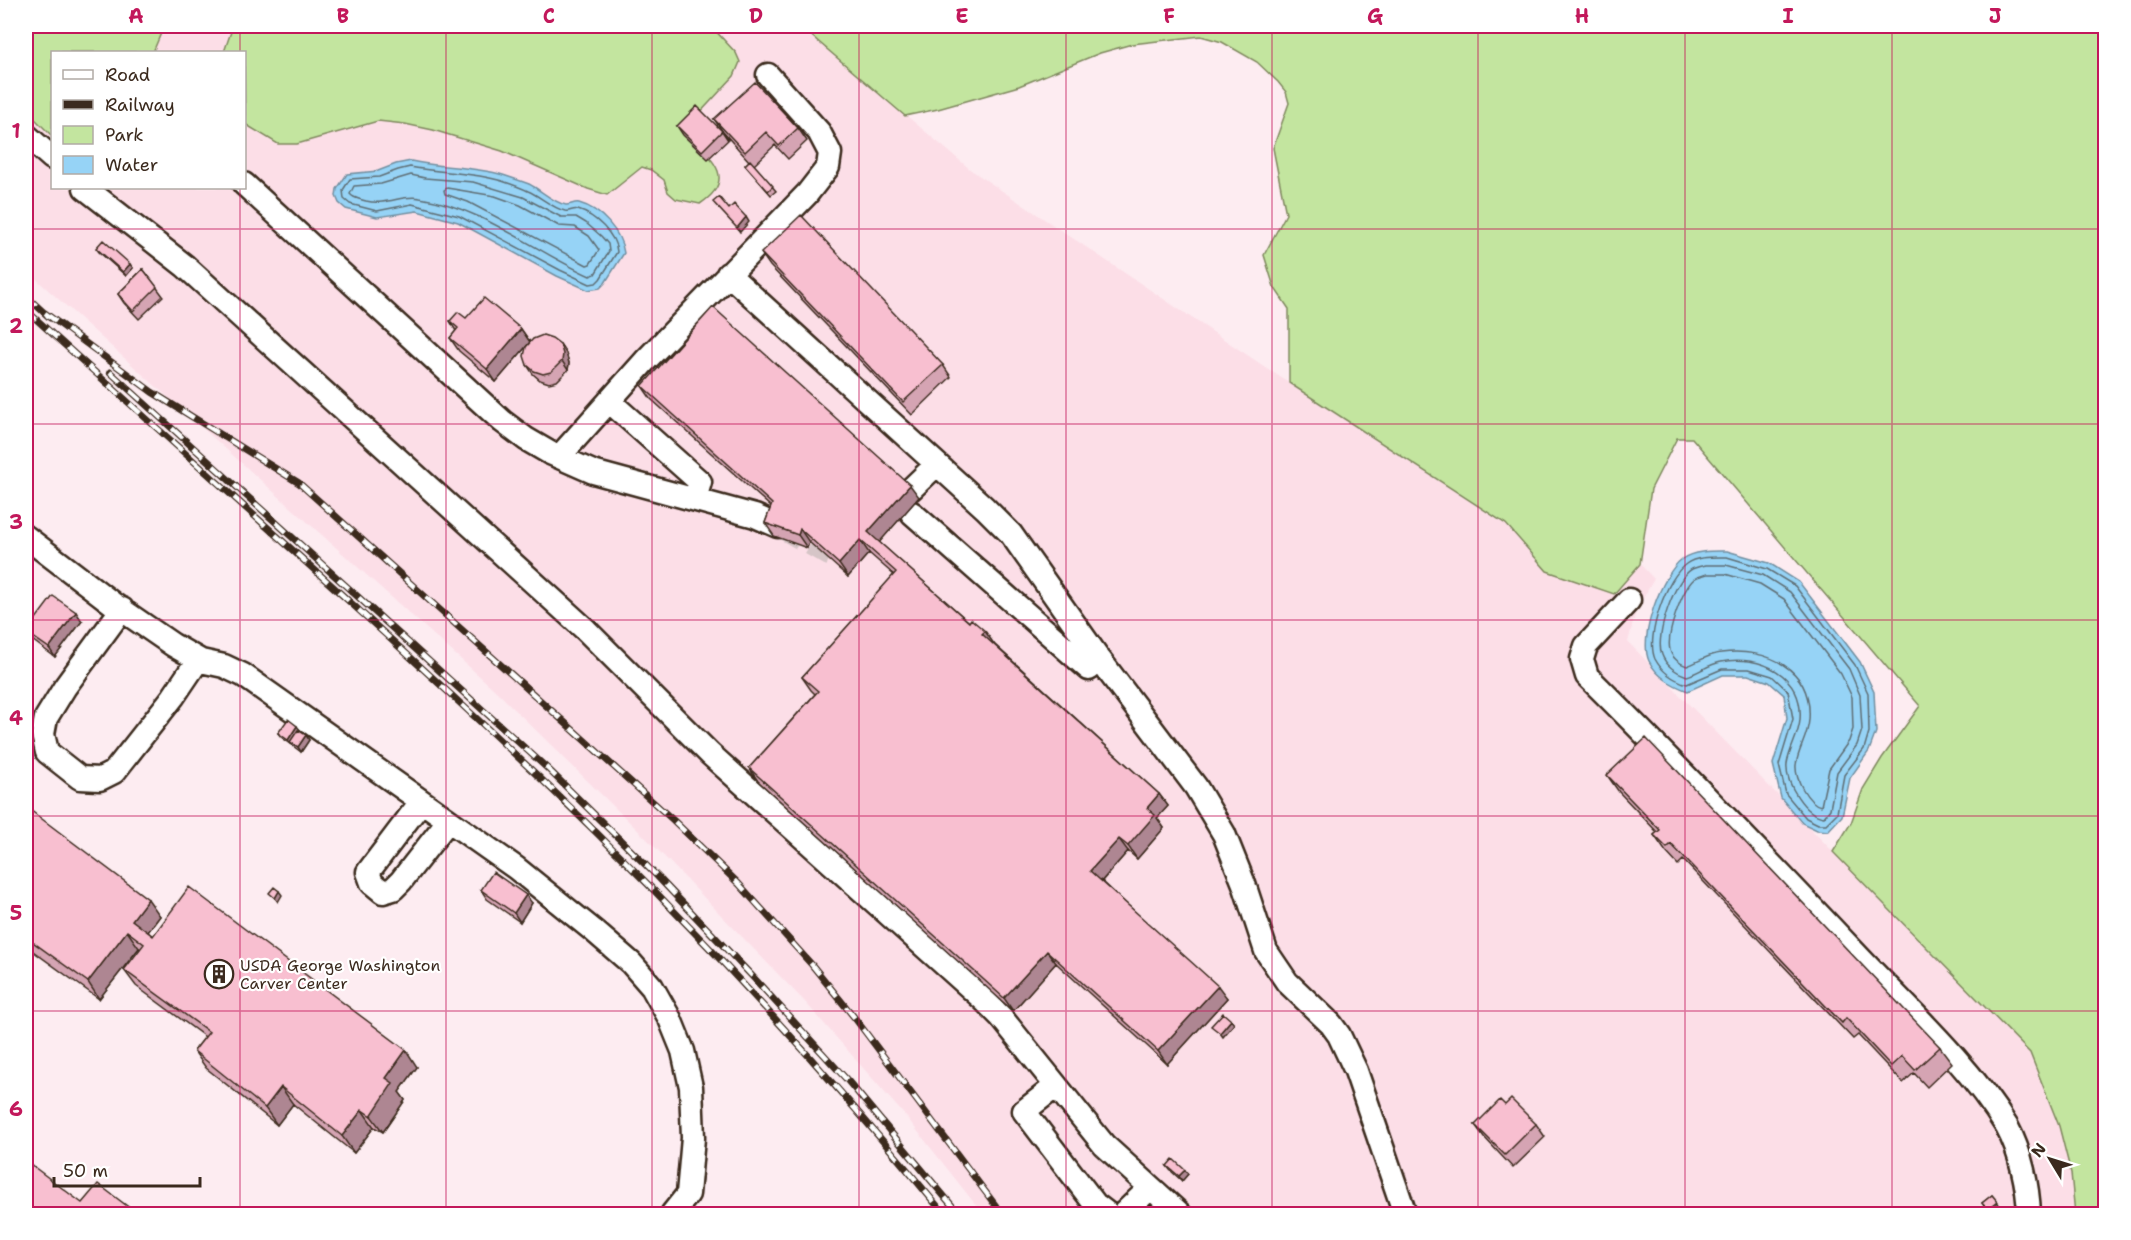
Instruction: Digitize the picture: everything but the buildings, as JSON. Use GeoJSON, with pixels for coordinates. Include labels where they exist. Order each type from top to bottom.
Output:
{"type":"FeatureCollection","features":[{"type":"Feature","properties":{"kind":"lane"},"geometry":{"type":"LineString","coordinates":[[559,457],[728,274],[807,194],[828,167],[830,153],[819,132],[768,75]]}},
{"type":"Feature","properties":{"kind":"lane"},"geometry":{"type":"LineString","coordinates":[[26,135],[50,155]]}},
{"type":"Feature","properties":{"kind":"lane"},"geometry":{"type":"LineString","coordinates":[[246,186],[502,421],[526,439],[592,472],[755,516],[778,526]]}},
{"type":"Feature","properties":{"kind":"lane"},"geometry":{"type":"LineString","coordinates":[[86,189],[185,267],[578,622],[710,754],[984,1000],[1001,1017],[1104,1145],[1180,1215]]}},
{"type":"Feature","properties":{"kind":"lane"},"geometry":{"type":"LineString","coordinates":[[728,274],[1011,534],[1100,660],[1196,787],[1224,834],[1244,884],[1266,951],[1287,982],[1331,1024],[1339,1035],[1356,1071],[1405,1215]]}},
{"type":"Feature","properties":{"kind":"lane"},"geometry":{"type":"LineString","coordinates":[[609,401],[700,482],[695,499]]}},
{"type":"Feature","properties":{"kind":"lane"},"geometry":{"type":"LineString","coordinates":[[910,489],[936,465]]}},
{"type":"Feature","properties":{"kind":"lane"},"geometry":{"type":"LineString","coordinates":[[912,513],[1089,669],[1100,660]]}},
{"type":"Feature","properties":{"kind":"lane"},"geometry":{"type":"LineString","coordinates":[[26,537],[173,645],[198,660],[224,666],[243,675],[516,868],[631,963],[652,987],[670,1019],[685,1060],[691,1087],[693,1138],[688,1194],[672,1215]]}},
{"type":"Feature","properties":{"kind":"lane"},"geometry":{"type":"LineString","coordinates":[[1629,600],[1586,646],[1582,658],[1587,676],[1664,752],[1957,1061],[2008,1129],[2021,1162],[2028,1195],[2029,1215]]}},
{"type":"Feature","properties":{"kind":"lane"},"geometry":{"type":"LineString","coordinates":[[122,609],[64,687],[46,718],[43,734],[47,752],[80,778],[100,778],[114,772],[173,697],[198,660]]}},
{"type":"Feature","properties":{"kind":"lane"},"geometry":{"type":"LineString","coordinates":[[421,802],[368,873],[372,883],[383,892],[393,889],[401,881],[448,821]]}},
{"type":"Feature","properties":{"kind":"lane"},"geometry":{"type":"LineString","coordinates":[[1056,1086],[1024,1111],[1095,1204],[1108,1215]]}},
{"type":"Feature","properties":{"kind":"lane"},"geometry":{"type":"LineString","coordinates":[[1123,1215],[1150,1188]]}},
{"type":"Feature","properties":{"kind":"shaded area"},"geometry":{"type":"Polygon","coordinates":[[[164,26],[800,26],[971,170],[1289,383],[1506,524],[1547,571],[1613,593],[1640,564],[1654,579],[1636,611],[1628,642],[2030,1053],[2059,1126],[2071,1173],[2075,1214],[983,1214],[908,1119],[806,1003],[658,850],[495,690],[26,270],[26,110],[51,135],[51,189],[246,189],[246,51],[153,51],[164,26]]]}},
{"type":"Feature","properties":{"kind":"green space"},"geometry":{"type":"Polygon","coordinates":[[[26,26],[164,26],[153,51],[51,51],[51,135],[26,110],[26,26]]]}},
{"type":"Feature","properties":{"kind":"green space"},"geometry":{"type":"Polygon","coordinates":[[[233,26],[711,26],[736,53],[740,62],[734,76],[683,131],[710,158],[719,175],[718,185],[712,194],[700,204],[676,199],[668,192],[664,180],[651,170],[642,167],[607,195],[588,189],[502,151],[405,124],[378,121],[297,144],[278,144],[246,125],[246,51],[224,51],[233,26]]]}},
{"type":"Feature","properties":{"kind":"green space"},"geometry":{"type":"Polygon","coordinates":[[[800,26],[2105,26],[2105,1214],[2075,1214],[2071,1173],[2059,1126],[2030,1053],[1833,852],[1851,823],[1863,789],[1882,758],[1920,706],[1692,438],[1677,438],[1651,489],[1640,564],[1614,594],[1547,571],[1506,524],[1289,383],[1289,309],[1274,287],[1264,255],[1286,214],[1273,148],[1289,103],[1286,92],[1257,62],[1222,42],[1201,36],[1132,44],[1100,53],[1019,86],[905,116],[800,26]]]}},
{"type":"Feature","properties":{"kind":"water"},"geometry":{"type":"Polygon","coordinates":[[[411,161],[492,172],[529,184],[561,204],[577,203],[587,206],[609,222],[619,237],[624,253],[605,283],[600,288],[588,290],[557,276],[458,222],[417,211],[377,217],[346,209],[339,203],[336,196],[337,189],[347,174],[378,171],[411,161]]]}},
{"type":"Feature","properties":{"kind":"water"},"geometry":{"type":"Polygon","coordinates":[[[1727,551],[1769,563],[1799,582],[1860,662],[1874,692],[1876,732],[1869,751],[1850,778],[1842,816],[1828,831],[1817,830],[1802,823],[1781,798],[1773,764],[1787,718],[1784,695],[1769,682],[1748,675],[1723,675],[1688,691],[1666,680],[1656,672],[1649,661],[1646,650],[1649,622],[1660,592],[1674,567],[1682,559],[1692,554],[1727,551]]]}},
{"type":"Feature","properties":{"kind":"tunnel"},"geometry":{"type":"LineString","coordinates":[[782,528],[829,555],[843,559]]}},
{"type":"Feature","properties":{"kind":"railway"},"geometry":{"type":"LineString","coordinates":[[26,296],[50,318]]}},
{"type":"Feature","properties":{"kind":"railway"},"geometry":{"type":"LineString","coordinates":[[26,310],[412,659],[593,829],[748,990],[848,1100],[944,1214]]}},
{"type":"Feature","properties":{"kind":"railway"},"geometry":{"type":"LineString","coordinates":[[45,313],[152,392],[299,483],[673,820],[739,884],[812,965],[854,1017],[1002,1214]]}},
{"type":"Feature","properties":{"kind":"railway"},"geometry":{"type":"LineString","coordinates":[[110,372],[548,769],[657,876],[848,1081],[959,1214]]}},
{"type":"Feature","properties":{"kind":"place","name":"USDA George Washington Carver Center"},"geometry":{"type":"Point","coordinates":[219,974]}}]}
